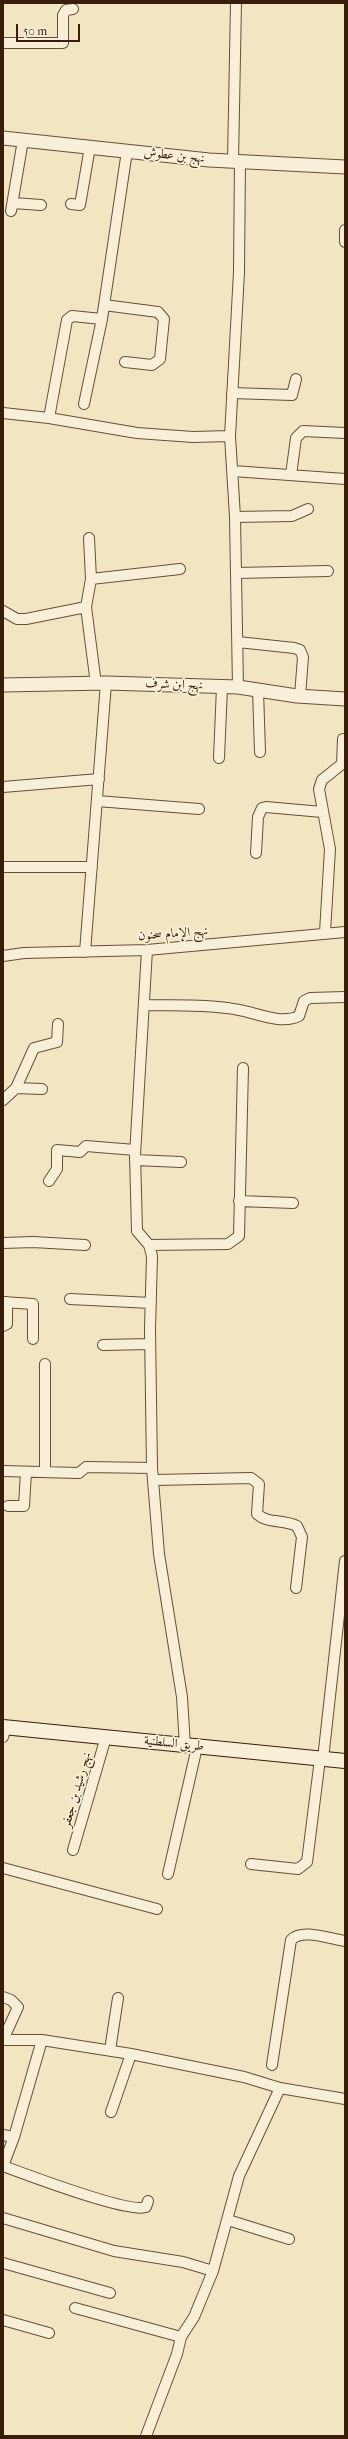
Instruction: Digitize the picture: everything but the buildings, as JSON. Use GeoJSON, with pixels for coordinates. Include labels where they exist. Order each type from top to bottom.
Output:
{"type":"FeatureCollection","features":[{"type":"Feature","properties":{"kind":"main road","name":"طريق السلطنية"},"geometry":{"type":"LineString","coordinates":[[4,1730],[106,1737],[345,1762]]}},
{"type":"Feature","properties":{"kind":"street"},"geometry":{"type":"LineString","coordinates":[[236,3],[238,272],[230,436],[235,517],[238,687]]}},
{"type":"Feature","properties":{"kind":"street"},"geometry":{"type":"LineString","coordinates":[[3,43],[63,43],[63,15],[66,10],[73,9]]}},
{"type":"Feature","properties":{"kind":"street","name":"نهج بن عطوش"},"geometry":{"type":"LineString","coordinates":[[3,138],[236,161],[345,168]]}},
{"type":"Feature","properties":{"kind":"street"},"geometry":{"type":"LineString","coordinates":[[23,140],[12,207],[41,205]]}},
{"type":"Feature","properties":{"kind":"street"},"geometry":{"type":"LineString","coordinates":[[71,204],[80,205],[90,147]]}},
{"type":"Feature","properties":{"kind":"street"},"geometry":{"type":"LineString","coordinates":[[84,404],[102,319],[127,151]]}},
{"type":"Feature","properties":{"kind":"street"},"geometry":{"type":"LineString","coordinates":[[345,230],[345,242]]}},
{"type":"Feature","properties":{"kind":"street"},"geometry":{"type":"LineString","coordinates":[[104,305],[158,312],[164,320],[160,359],[152,365],[125,362]]}},
{"type":"Feature","properties":{"kind":"street"},"geometry":{"type":"LineString","coordinates":[[49,418],[67,320],[72,316],[102,319]]}},
{"type":"Feature","properties":{"kind":"street"},"geometry":{"type":"LineString","coordinates":[[232,393],[292,395],[296,379]]}},
{"type":"Feature","properties":{"kind":"street"},"geometry":{"type":"LineString","coordinates":[[3,412],[137,433],[193,437],[230,436]]}},
{"type":"Feature","properties":{"kind":"street"},"geometry":{"type":"LineString","coordinates":[[291,475],[296,438],[303,431],[345,433]]}},
{"type":"Feature","properties":{"kind":"street"},"geometry":{"type":"LineString","coordinates":[[232,471],[345,479]]}},
{"type":"Feature","properties":{"kind":"street"},"geometry":{"type":"LineString","coordinates":[[235,517],[292,516],[308,509]]}},
{"type":"Feature","properties":{"kind":"street"},"geometry":{"type":"LineString","coordinates":[[85,952],[99,779],[101,684],[86,607],[91,579],[89,538]]}},
{"type":"Feature","properties":{"kind":"street"},"geometry":{"type":"LineString","coordinates":[[91,579],[180,569]]}},
{"type":"Feature","properties":{"kind":"street"},"geometry":{"type":"LineString","coordinates":[[236,573],[328,571]]}},
{"type":"Feature","properties":{"kind":"street"},"geometry":{"type":"LineString","coordinates":[[3,611],[17,619],[26,619],[86,607]]}},
{"type":"Feature","properties":{"kind":"street"},"geometry":{"type":"LineString","coordinates":[[238,642],[294,648],[300,650],[303,657],[300,696]]}},
{"type":"Feature","properties":{"kind":"street","name":"نهج ابن شرف"},"geometry":{"type":"LineString","coordinates":[[3,685],[101,684],[238,687],[300,696],[345,699]]}},
{"type":"Feature","properties":{"kind":"street"},"geometry":{"type":"LineString","coordinates":[[219,758],[222,687]]}},
{"type":"Feature","properties":{"kind":"street"},"geometry":{"type":"LineString","coordinates":[[258,690],[260,752]]}},
{"type":"Feature","properties":{"kind":"street"},"geometry":{"type":"LineString","coordinates":[[325,932],[330,849],[322,812],[320,784],[343,764],[343,739]]}},
{"type":"Feature","properties":{"kind":"street"},"geometry":{"type":"LineString","coordinates":[[3,787],[99,779]]}},
{"type":"Feature","properties":{"kind":"street"},"geometry":{"type":"LineString","coordinates":[[97,801],[199,809]]}},
{"type":"Feature","properties":{"kind":"street"},"geometry":{"type":"LineString","coordinates":[[256,853],[258,817],[262,808],[266,807],[322,812]]}},
{"type":"Feature","properties":{"kind":"street"},"geometry":{"type":"LineString","coordinates":[[3,867],[92,867]]}},
{"type":"Feature","properties":{"kind":"street","name":"نهج الإمام سحنون"},"geometry":{"type":"LineString","coordinates":[[3,956],[24,953],[147,950],[325,932],[345,932]]}},
{"type":"Feature","properties":{"kind":"street"},"geometry":{"type":"LineString","coordinates":[[147,950],[145,1005],[135,1155],[137,1231],[148,1245],[152,1256],[150,1344],[152,1468],[159,1554],[191,1746],[168,1874]]}},
{"type":"Feature","properties":{"kind":"street"},"geometry":{"type":"LineString","coordinates":[[145,1005],[238,1009],[262,1016],[292,1020],[299,1016],[304,1001],[310,998],[344,999]]}},
{"type":"Feature","properties":{"kind":"street"},"geometry":{"type":"LineString","coordinates":[[3,1100],[16,1088],[34,1048],[57,1042],[58,1024]]}},
{"type":"Feature","properties":{"kind":"street"},"geometry":{"type":"LineString","coordinates":[[148,1245],[228,1244],[239,1236],[243,1068]]}},
{"type":"Feature","properties":{"kind":"street"},"geometry":{"type":"LineString","coordinates":[[16,1088],[42,1089]]}},
{"type":"Feature","properties":{"kind":"street"},"geometry":{"type":"LineString","coordinates":[[48,1181],[56,1169],[57,1150],[80,1152],[86,1146],[181,1162]]}},
{"type":"Feature","properties":{"kind":"street"},"geometry":{"type":"LineString","coordinates":[[239,1201],[293,1203]]}},
{"type":"Feature","properties":{"kind":"street"},"geometry":{"type":"LineString","coordinates":[[3,1243],[33,1242],[85,1245]]}},
{"type":"Feature","properties":{"kind":"street"},"geometry":{"type":"LineString","coordinates":[[70,1299],[151,1303]]}},
{"type":"Feature","properties":{"kind":"street"},"geometry":{"type":"LineString","coordinates":[[3,1326],[7,1324],[5,1302],[33,1304],[33,1339]]}},
{"type":"Feature","properties":{"kind":"street"},"geometry":{"type":"LineString","coordinates":[[103,1345],[150,1344]]}},
{"type":"Feature","properties":{"kind":"street"},"geometry":{"type":"LineString","coordinates":[[45,1364],[45,1472]]}},
{"type":"Feature","properties":{"kind":"street"},"geometry":{"type":"LineString","coordinates":[[3,1471],[79,1473],[86,1468],[152,1468]]}},
{"type":"Feature","properties":{"kind":"street"},"geometry":{"type":"LineString","coordinates":[[8,1506],[24,1506],[26,1472]]}},
{"type":"Feature","properties":{"kind":"street"},"geometry":{"type":"LineString","coordinates":[[154,1480],[251,1478],[259,1484],[257,1514],[263,1519],[291,1523],[297,1526],[302,1537],[296,1588]]}},
{"type":"Feature","properties":{"kind":"street"},"geometry":{"type":"LineString","coordinates":[[251,1864],[298,1869],[308,1862],[345,1561]]}},
{"type":"Feature","properties":{"kind":"street","name":"نهج رشيد بن جعفر"},"geometry":{"type":"LineString","coordinates":[[73,1850],[106,1737]]}},
{"type":"Feature","properties":{"kind":"street"},"geometry":{"type":"LineString","coordinates":[[3,1868],[157,1909]]}},
{"type":"Feature","properties":{"kind":"street"},"geometry":{"type":"LineString","coordinates":[[272,2065],[291,1940],[295,1936],[303,1934],[345,1942]]}},
{"type":"Feature","properties":{"kind":"street"},"geometry":{"type":"LineString","coordinates":[[3,1997],[12,2000],[18,2008],[3,2040],[42,2040],[110,2050],[244,2077],[280,2088],[345,2099]]}},
{"type":"Feature","properties":{"kind":"street"},"geometry":{"type":"LineString","coordinates":[[110,2050],[118,1998]]}},
{"type":"Feature","properties":{"kind":"street"},"geometry":{"type":"LineString","coordinates":[[42,2040],[14,2138],[3,2166],[118,2204],[141,2209],[146,2207],[148,2201]]}},
{"type":"Feature","properties":{"kind":"street"},"geometry":{"type":"LineString","coordinates":[[111,2112],[131,2054]]}},
{"type":"Feature","properties":{"kind":"street"},"geometry":{"type":"LineString","coordinates":[[146,2436],[177,2354],[180,2337],[194,2317],[213,2271],[239,2176],[280,2088]]}},
{"type":"Feature","properties":{"kind":"street"},"geometry":{"type":"LineString","coordinates":[[3,2135],[14,2138]]}},
{"type":"Feature","properties":{"kind":"street"},"geometry":{"type":"LineString","coordinates":[[3,2218],[114,2251],[183,2262],[213,2271]]}},
{"type":"Feature","properties":{"kind":"street"},"geometry":{"type":"LineString","coordinates":[[228,2220],[289,2239]]}},
{"type":"Feature","properties":{"kind":"street"},"geometry":{"type":"LineString","coordinates":[[3,2263],[110,2293]]}},
{"type":"Feature","properties":{"kind":"street"},"geometry":{"type":"LineString","coordinates":[[75,2308],[180,2337]]}},
{"type":"Feature","properties":{"kind":"street"},"geometry":{"type":"LineString","coordinates":[[3,2320],[49,2333]]}}]}
